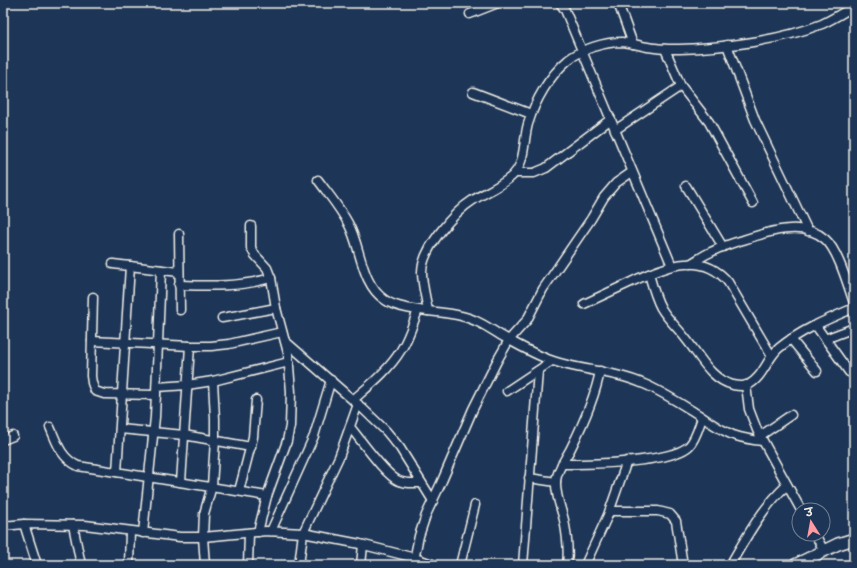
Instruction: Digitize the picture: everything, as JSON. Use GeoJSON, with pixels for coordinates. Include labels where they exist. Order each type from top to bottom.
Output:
{"type":"FeatureCollection","features":[{"type":"Feature","properties":{"kind":"main road"},"geometry":{"type":"LineString","coordinates":[[795,565],[824,550],[854,539]]}},
{"type":"Feature","properties":{"kind":"street"},"geometry":{"type":"LineString","coordinates":[[470,14],[498,3]]}},
{"type":"Feature","properties":{"kind":"street"},"geometry":{"type":"LineString","coordinates":[[560,3],[565,10],[672,266]]}},
{"type":"Feature","properties":{"kind":"street"},"geometry":{"type":"LineString","coordinates":[[618,3],[633,44]]}},
{"type":"Feature","properties":{"kind":"street"},"geometry":{"type":"LineString","coordinates":[[428,311],[422,273],[423,265],[430,249],[443,228],[456,213],[507,180],[515,173],[522,156],[526,134],[532,114],[540,96],[560,68],[568,60],[582,52],[611,43],[633,44],[665,49],[695,48],[774,38],[823,23],[854,6]]}},
{"type":"Feature","properties":{"kind":"street"},"geometry":{"type":"LineString","coordinates":[[727,44],[755,120],[808,231]]}},
{"type":"Feature","properties":{"kind":"street"},"geometry":{"type":"LineString","coordinates":[[665,49],[680,86],[710,122],[753,203]]}},
{"type":"Feature","properties":{"kind":"street"},"geometry":{"type":"LineString","coordinates":[[616,130],[680,86]]}},
{"type":"Feature","properties":{"kind":"street"},"geometry":{"type":"LineString","coordinates":[[473,92],[532,114]]}},
{"type":"Feature","properties":{"kind":"street"},"geometry":{"type":"LineString","coordinates":[[515,173],[534,172],[546,168],[611,119]]}},
{"type":"Feature","properties":{"kind":"street"},"geometry":{"type":"LineString","coordinates":[[414,562],[418,536],[426,514],[473,409],[509,340],[527,320],[543,289],[591,219],[604,197],[616,183],[632,172]]}},
{"type":"Feature","properties":{"kind":"street"},"geometry":{"type":"LineString","coordinates":[[318,180],[349,224],[354,234],[371,286],[385,300],[393,304],[418,310],[447,313],[470,318],[509,340],[552,361],[611,373],[643,384],[663,393],[702,418],[732,434],[750,440],[761,439],[791,415]]}},
{"type":"Feature","properties":{"kind":"street"},"geometry":{"type":"LineString","coordinates":[[686,186],[723,247]]}},
{"type":"Feature","properties":{"kind":"street"},"geometry":{"type":"LineString","coordinates":[[251,226],[251,248],[267,268],[271,278],[276,308],[289,362],[291,392],[290,426],[282,457],[267,496],[258,532]]}},
{"type":"Feature","properties":{"kind":"street"},"geometry":{"type":"LineString","coordinates":[[690,264],[723,247],[766,233],[777,230],[796,229],[808,231],[818,234],[826,239],[833,247],[854,303]]}},
{"type":"Feature","properties":{"kind":"street"},"geometry":{"type":"LineString","coordinates":[[179,234],[180,310]]}},
{"type":"Feature","properties":{"kind":"street"},"geometry":{"type":"LineString","coordinates":[[113,264],[179,272]]}},
{"type":"Feature","properties":{"kind":"street"},"geometry":{"type":"LineString","coordinates":[[584,304],[649,274],[672,266],[690,264],[708,267],[716,270],[722,275],[736,293],[772,355]]}},
{"type":"Feature","properties":{"kind":"street"},"geometry":{"type":"LineString","coordinates":[[117,472],[130,266]]}},
{"type":"Feature","properties":{"kind":"street"},"geometry":{"type":"LineString","coordinates":[[144,533],[154,432],[161,270]]}},
{"type":"Feature","properties":{"kind":"street"},"geometry":{"type":"LineString","coordinates":[[649,274],[656,297],[672,324],[697,353],[708,369],[723,381],[738,386],[746,385],[757,378],[772,355],[791,339],[854,308]]}},
{"type":"Feature","properties":{"kind":"street"},"geometry":{"type":"LineString","coordinates":[[179,285],[231,286],[271,278]]}},
{"type":"Feature","properties":{"kind":"street"},"geometry":{"type":"LineString","coordinates":[[93,297],[91,376],[95,391],[104,394],[156,391],[213,381],[289,362]]}},
{"type":"Feature","properties":{"kind":"street"},"geometry":{"type":"LineString","coordinates":[[222,318],[276,308]]}},
{"type":"Feature","properties":{"kind":"street"},"geometry":{"type":"LineString","coordinates":[[299,565],[303,532],[336,464],[350,426],[355,402],[397,357],[407,338],[418,310]]}},
{"type":"Feature","properties":{"kind":"street"},"geometry":{"type":"LineString","coordinates":[[816,326],[849,372]]}},
{"type":"Feature","properties":{"kind":"street"},"geometry":{"type":"LineString","coordinates":[[825,339],[854,328]]}},
{"type":"Feature","properties":{"kind":"street"},"geometry":{"type":"LineString","coordinates":[[92,341],[190,346],[229,344],[282,332]]}},
{"type":"Feature","properties":{"kind":"street"},"geometry":{"type":"LineString","coordinates":[[791,339],[817,371]]}},
{"type":"Feature","properties":{"kind":"street"},"geometry":{"type":"LineString","coordinates":[[285,341],[331,380],[393,439],[433,501]]}},
{"type":"Feature","properties":{"kind":"street"},"geometry":{"type":"LineString","coordinates":[[181,482],[190,346]]}},
{"type":"Feature","properties":{"kind":"street"},"geometry":{"type":"LineString","coordinates":[[507,391],[552,361]]}},
{"type":"Feature","properties":{"kind":"street"},"geometry":{"type":"LineString","coordinates":[[523,565],[538,371]]}},
{"type":"Feature","properties":{"kind":"street"},"geometry":{"type":"LineString","coordinates":[[567,565],[568,553],[566,532],[556,482],[562,464],[591,402],[600,371]]}},
{"type":"Feature","properties":{"kind":"street"},"geometry":{"type":"LineString","coordinates":[[271,531],[314,436],[331,380]]}},
{"type":"Feature","properties":{"kind":"street"},"geometry":{"type":"LineString","coordinates":[[204,565],[204,514],[212,486],[215,440],[213,381]]}},
{"type":"Feature","properties":{"kind":"street"},"geometry":{"type":"LineString","coordinates":[[746,385],[749,409],[761,439],[796,502]]}},
{"type":"Feature","properties":{"kind":"street"},"geometry":{"type":"LineString","coordinates":[[239,491],[255,426],[256,400]]}},
{"type":"Feature","properties":{"kind":"street"},"geometry":{"type":"LineString","coordinates":[[562,464],[627,461],[670,455],[690,446],[694,440],[702,418]]}},
{"type":"Feature","properties":{"kind":"street"},"geometry":{"type":"LineString","coordinates":[[350,426],[390,474],[398,480],[404,482],[421,483]]}},
{"type":"Feature","properties":{"kind":"street"},"geometry":{"type":"LineString","coordinates":[[50,427],[60,450],[67,459],[72,463],[85,468],[212,486],[267,496]]}},
{"type":"Feature","properties":{"kind":"street"},"geometry":{"type":"LineString","coordinates":[[120,429],[184,435],[251,447]]}},
{"type":"Feature","properties":{"kind":"street"},"geometry":{"type":"LineString","coordinates":[[3,440],[13,436]]}},
{"type":"Feature","properties":{"kind":"street"},"geometry":{"type":"LineString","coordinates":[[585,565],[610,511],[627,461]]}},
{"type":"Feature","properties":{"kind":"street"},"geometry":{"type":"LineString","coordinates":[[530,478],[556,482]]}},
{"type":"Feature","properties":{"kind":"street"},"geometry":{"type":"LineString","coordinates":[[730,565],[762,512],[775,495],[786,485]]}},
{"type":"Feature","properties":{"kind":"street"},"geometry":{"type":"LineString","coordinates":[[460,565],[475,504]]}},
{"type":"Feature","properties":{"kind":"street"},"geometry":{"type":"LineString","coordinates":[[610,511],[658,511],[670,514],[676,521],[683,565]]}},
{"type":"Feature","properties":{"kind":"street"},"geometry":{"type":"LineString","coordinates":[[3,526],[24,524],[73,525],[180,537],[203,537],[271,531],[303,532],[363,545],[414,562],[435,565]]}},
{"type":"Feature","properties":{"kind":"street"},"geometry":{"type":"LineString","coordinates":[[24,524],[37,565]]}},
{"type":"Feature","properties":{"kind":"street"},"geometry":{"type":"LineString","coordinates":[[73,525],[81,565]]}},
{"type":"Feature","properties":{"kind":"street"},"geometry":{"type":"LineString","coordinates":[[130,531],[130,565]]}},
{"type":"Feature","properties":{"kind":"street"},"geometry":{"type":"LineString","coordinates":[[248,565],[249,533]]}},
{"type":"Feature","properties":{"kind":"street"},"geometry":{"type":"LineString","coordinates":[[820,542],[824,550]]}},
{"type":"Feature","properties":{"kind":"street"},"geometry":{"type":"LineString","coordinates":[[361,565],[363,545]]}}]}
